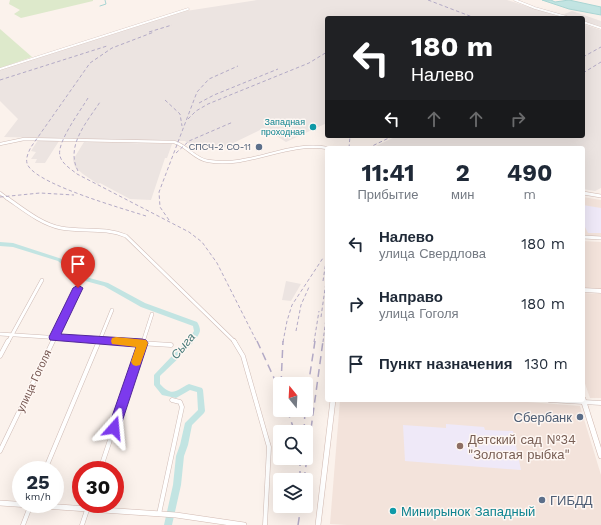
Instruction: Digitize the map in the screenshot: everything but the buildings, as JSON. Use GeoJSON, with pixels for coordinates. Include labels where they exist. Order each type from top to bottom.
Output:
{"type":"FeatureCollection","features":[{"type":"Feature","properties":{"kind":"street"},"geometry":{"type":"LineString","coordinates":[[515,0],[535,8],[563,16]]}},
{"type":"Feature","properties":{"kind":"street"},"geometry":{"type":"LineString","coordinates":[[0,69],[188,9]]}},
{"type":"Feature","properties":{"kind":"street"},"geometry":{"type":"LineString","coordinates":[[585,23],[601,28]]}},
{"type":"Feature","properties":{"kind":"street"},"geometry":{"type":"LineString","coordinates":[[0,144],[30,139],[174,142],[181,144],[197,157],[205,160],[235,162],[311,145],[325,148]]}},
{"type":"Feature","properties":{"kind":"street"},"geometry":{"type":"LineString","coordinates":[[0,193],[51,225],[61,228],[116,232],[126,236],[235,342],[243,356],[269,447],[265,525]]}},
{"type":"Feature","properties":{"kind":"street"},"geometry":{"type":"LineString","coordinates":[[585,193],[601,196]]}},
{"type":"Feature","properties":{"kind":"street"},"geometry":{"type":"LineString","coordinates":[[585,237],[601,238]]}},
{"type":"Feature","properties":{"kind":"street"},"geometry":{"type":"LineString","coordinates":[[0,356],[42,280]]}},
{"type":"Feature","properties":{"kind":"street","name":"улица Гоголя"},"geometry":{"type":"LineString","coordinates":[[0,451],[78,288]]}},
{"type":"Feature","properties":{"kind":"street"},"geometry":{"type":"LineString","coordinates":[[585,290],[601,291]]}},
{"type":"Feature","properties":{"kind":"street"},"geometry":{"type":"LineString","coordinates":[[49,461],[112,310]]}},
{"type":"Feature","properties":{"kind":"street"},"geometry":{"type":"LineString","coordinates":[[103,461],[152,314]]}},
{"type":"Feature","properties":{"kind":"street"},"geometry":{"type":"LineString","coordinates":[[0,334],[171,345]]}},
{"type":"Feature","properties":{"kind":"street"},"geometry":{"type":"LineString","coordinates":[[159,514],[182,407],[180,402],[172,400]]}},
{"type":"Feature","properties":{"kind":"street"},"geometry":{"type":"LineString","coordinates":[[585,401],[601,403]]}},
{"type":"Feature","properties":{"kind":"street"},"geometry":{"type":"LineString","coordinates":[[318,525],[333,402]]}},
{"type":"Feature","properties":{"kind":"street"},"geometry":{"type":"LineString","coordinates":[[583,402],[601,456]]}},
{"type":"Feature","properties":{"kind":"street"},"geometry":{"type":"LineString","coordinates":[[0,503],[12,503]]}},
{"type":"Feature","properties":{"kind":"street"},"geometry":{"type":"LineString","coordinates":[[124,510],[176,515],[244,525]]}},
{"type":"Feature","properties":{"kind":"street"},"geometry":{"type":"LineString","coordinates":[[23,525],[28,513]]}},
{"type":"Feature","properties":{"kind":"street"},"geometry":{"type":"LineString","coordinates":[[82,525],[86,513]]}},
{"type":"Feature","properties":{"kind":"shaded area"},"geometry":{"type":"Polygon","coordinates":[[[257,0],[507,0],[558,16],[325,16],[325,124],[286,142],[264,128],[223,148],[194,147],[185,141],[4,137],[18,119],[0,101],[0,70],[186,11],[257,0]]]}},
{"type":"Feature","properties":{"kind":"shaded area"},"geometry":{"type":"Polygon","coordinates":[[[572,11],[601,21],[601,27],[585,22],[585,16],[562,15],[572,11]]]}},
{"type":"Feature","properties":{"kind":"shaded area"},"geometry":{"type":"Polygon","coordinates":[[[585,25],[601,30],[601,188],[595,191],[585,189],[585,146],[376,146],[393,138],[585,138],[585,25]]]}},
{"type":"Feature","properties":{"kind":"shaded area"},"geometry":{"type":"Polygon","coordinates":[[[38,140],[59,141],[45,163],[35,163],[37,159],[31,159],[36,152],[31,151],[38,140]]]}},
{"type":"Feature","properties":{"kind":"shaded area"},"geometry":{"type":"Polygon","coordinates":[[[84,142],[172,144],[167,158],[165,158],[151,200],[130,199],[100,183],[98,184],[83,174],[75,167],[73,160],[84,142]]]}},
{"type":"Feature","properties":{"kind":"shaded area"},"geometry":{"type":"Polygon","coordinates":[[[585,197],[601,200],[601,237],[585,236],[585,197]]]}},
{"type":"Feature","properties":{"kind":"shaded area"},"geometry":{"type":"Polygon","coordinates":[[[585,205],[601,208],[601,233],[588,233],[585,227],[585,205]]]}},
{"type":"Feature","properties":{"kind":"shaded area"},"geometry":{"type":"Polygon","coordinates":[[[585,241],[601,242],[601,290],[585,289],[585,241]]]}},
{"type":"Feature","properties":{"kind":"shaded area"},"geometry":{"type":"Polygon","coordinates":[[[286,281],[301,284],[291,301],[282,300],[286,281]]]}},
{"type":"Feature","properties":{"kind":"shaded area"},"geometry":{"type":"Polygon","coordinates":[[[585,293],[601,294],[601,398],[590,398],[585,384],[585,293]]]}},
{"type":"Feature","properties":{"kind":"shaded area"},"geometry":{"type":"Polygon","coordinates":[[[340,402],[529,402],[580,406],[601,475],[601,525],[330,524],[340,402]]]}},
{"type":"Feature","properties":{"kind":"shaded area","name":"Детский сад №34 \"Золотая рыбка\""},"geometry":{"type":"Polygon","coordinates":[[[446,424],[484,427],[485,430],[513,431],[521,470],[405,461],[403,425],[446,428],[446,424]]]}},
{"type":"Feature","properties":{"kind":"green space"},"geometry":{"type":"Polygon","coordinates":[[[10,0],[93,1],[21,18],[14,14],[20,10],[9,4],[10,0]]]}},
{"type":"Feature","properties":{"kind":"green space"},"geometry":{"type":"Polygon","coordinates":[[[0,29],[32,57],[0,68],[0,29]]]}},
{"type":"Feature","properties":{"kind":"water"},"geometry":{"type":"Polygon","coordinates":[[[542,0],[551,0],[555,2],[569,0],[601,7],[601,15],[569,9],[542,0]]]}},
{"type":"Feature","properties":{"kind":"waterway"},"geometry":{"type":"LineString","coordinates":[[100,6],[106,4],[105,0]]}},
{"type":"Feature","properties":{"kind":"waterway","name":"Сыга"},"geometry":{"type":"LineString","coordinates":[[0,244],[13,245],[60,260],[80,278],[106,284],[143,305],[195,324],[197,327],[197,331],[193,338],[157,375],[157,385],[164,393],[176,395],[189,387],[200,390],[202,411],[189,423],[180,456],[177,485],[168,525]]}},
{"type":"Feature","properties":{"kind":"railway"},"geometry":{"type":"LineString","coordinates":[[428,0],[470,16]]}},
{"type":"Feature","properties":{"kind":"railway"},"geometry":{"type":"LineString","coordinates":[[149,32],[172,25]]}},
{"type":"Feature","properties":{"kind":"railway"},"geometry":{"type":"LineString","coordinates":[[146,216],[83,196],[50,182],[29,167],[27,160],[31,147],[90,63],[112,48],[154,32]]}},
{"type":"Feature","properties":{"kind":"railway"},"geometry":{"type":"LineString","coordinates":[[0,80],[107,46]]}},
{"type":"Feature","properties":{"kind":"railway"},"geometry":{"type":"LineString","coordinates":[[585,56],[601,47]]}},
{"type":"Feature","properties":{"kind":"railway"},"geometry":{"type":"LineString","coordinates":[[188,119],[196,111],[208,104],[309,63],[325,53]]}},
{"type":"Feature","properties":{"kind":"railway"},"geometry":{"type":"LineString","coordinates":[[585,72],[601,62]]}},
{"type":"Feature","properties":{"kind":"railway"},"geometry":{"type":"LineString","coordinates":[[169,220],[160,207],[159,192],[197,92],[209,79],[238,66]]}},
{"type":"Feature","properties":{"kind":"railway"},"geometry":{"type":"LineString","coordinates":[[199,103],[214,95],[278,69]]}},
{"type":"Feature","properties":{"kind":"railway"},"geometry":{"type":"LineString","coordinates":[[88,98],[65,135],[60,150],[60,156],[63,161],[77,174],[189,232],[202,242],[217,263],[257,342]]}},
{"type":"Feature","properties":{"kind":"railway"},"geometry":{"type":"LineString","coordinates":[[165,100],[180,114],[182,126]]}},
{"type":"Feature","properties":{"kind":"railway"},"geometry":{"type":"LineString","coordinates":[[78,171],[74,152],[76,143],[84,126],[100,102]]}},
{"type":"Feature","properties":{"kind":"railway"},"geometry":{"type":"LineString","coordinates":[[176,153],[189,141],[233,122]]}},
{"type":"Feature","properties":{"kind":"railway"},"geometry":{"type":"LineString","coordinates":[[349,146],[350,138]]}},
{"type":"Feature","properties":{"kind":"railway"},"geometry":{"type":"LineString","coordinates":[[372,146],[389,138]]}},
{"type":"Feature","properties":{"kind":"railway"},"geometry":{"type":"LineString","coordinates":[[0,197],[40,193],[74,195]]}},
{"type":"Feature","properties":{"kind":"railway"},"geometry":{"type":"LineString","coordinates":[[283,342],[292,305],[323,258]]}},
{"type":"Feature","properties":{"kind":"railway"},"geometry":{"type":"LineString","coordinates":[[323,281],[325,268]]}},
{"type":"Feature","properties":{"kind":"railway"},"geometry":{"type":"LineString","coordinates":[[296,331],[301,305],[309,287]]}},
{"type":"Feature","properties":{"kind":"railway"},"geometry":{"type":"LineString","coordinates":[[321,317],[325,289]]}},
{"type":"Feature","properties":{"kind":"railway"},"geometry":{"type":"LineString","coordinates":[[314,342],[319,311]]}},
{"type":"Feature","properties":{"kind":"railway"},"geometry":{"type":"LineString","coordinates":[[323,342],[325,326]]}},
{"type":"Feature","properties":{"kind":"railway"},"geometry":{"type":"LineString","coordinates":[[257,341],[274,377]]}},
{"type":"Feature","properties":{"kind":"railway"},"geometry":{"type":"LineString","coordinates":[[281,377],[283,341]]}},
{"type":"Feature","properties":{"kind":"railway"},"geometry":{"type":"LineString","coordinates":[[310,377],[315,341]]}},
{"type":"Feature","properties":{"kind":"railway"},"geometry":{"type":"LineString","coordinates":[[305,473],[323,341]]}},
{"type":"Feature","properties":{"kind":"railway"},"geometry":{"type":"LineString","coordinates":[[290,417],[292,425]]}},
{"type":"Feature","properties":{"kind":"railway"},"geometry":{"type":"LineString","coordinates":[[304,425],[305,417]]}},
{"type":"Feature","properties":{"kind":"railway"},"geometry":{"type":"LineString","coordinates":[[300,465],[300,473]]}},
{"type":"Feature","properties":{"kind":"railway"},"geometry":{"type":"LineString","coordinates":[[298,525],[300,513]]}},
{"type":"Feature","properties":{"kind":"slow traffic"},"geometry":{"type":"LineString","coordinates":[[116,341],[142,343],[136,362]]}},
{"type":"Feature","properties":{"kind":"place","name":"Западная проходная"},"geometry":{"type":"Point","coordinates":[313,127]}},
{"type":"Feature","properties":{"kind":"place","name":"СПСЧ-2 СО-11"},"geometry":{"type":"Point","coordinates":[259,147]}},
{"type":"Feature","properties":{"kind":"place","name":"Сбербанк"},"geometry":{"type":"Point","coordinates":[580,417]}},
{"type":"Feature","properties":{"kind":"place","name":"Детский сад №34 \"Золотая рыбка\""},"geometry":{"type":"Point","coordinates":[460,446]}},
{"type":"Feature","properties":{"kind":"place","name":"ГИБДД"},"geometry":{"type":"Point","coordinates":[542,500]}},
{"type":"Feature","properties":{"kind":"place","name":"Минирынок Западный"},"geometry":{"type":"Point","coordinates":[393,511]}},
{"type":"Feature","properties":{"kind":"route"},"geometry":{"type":"LineString","coordinates":[[78,288],[54,337],[142,343],[114,428]]}}]}
